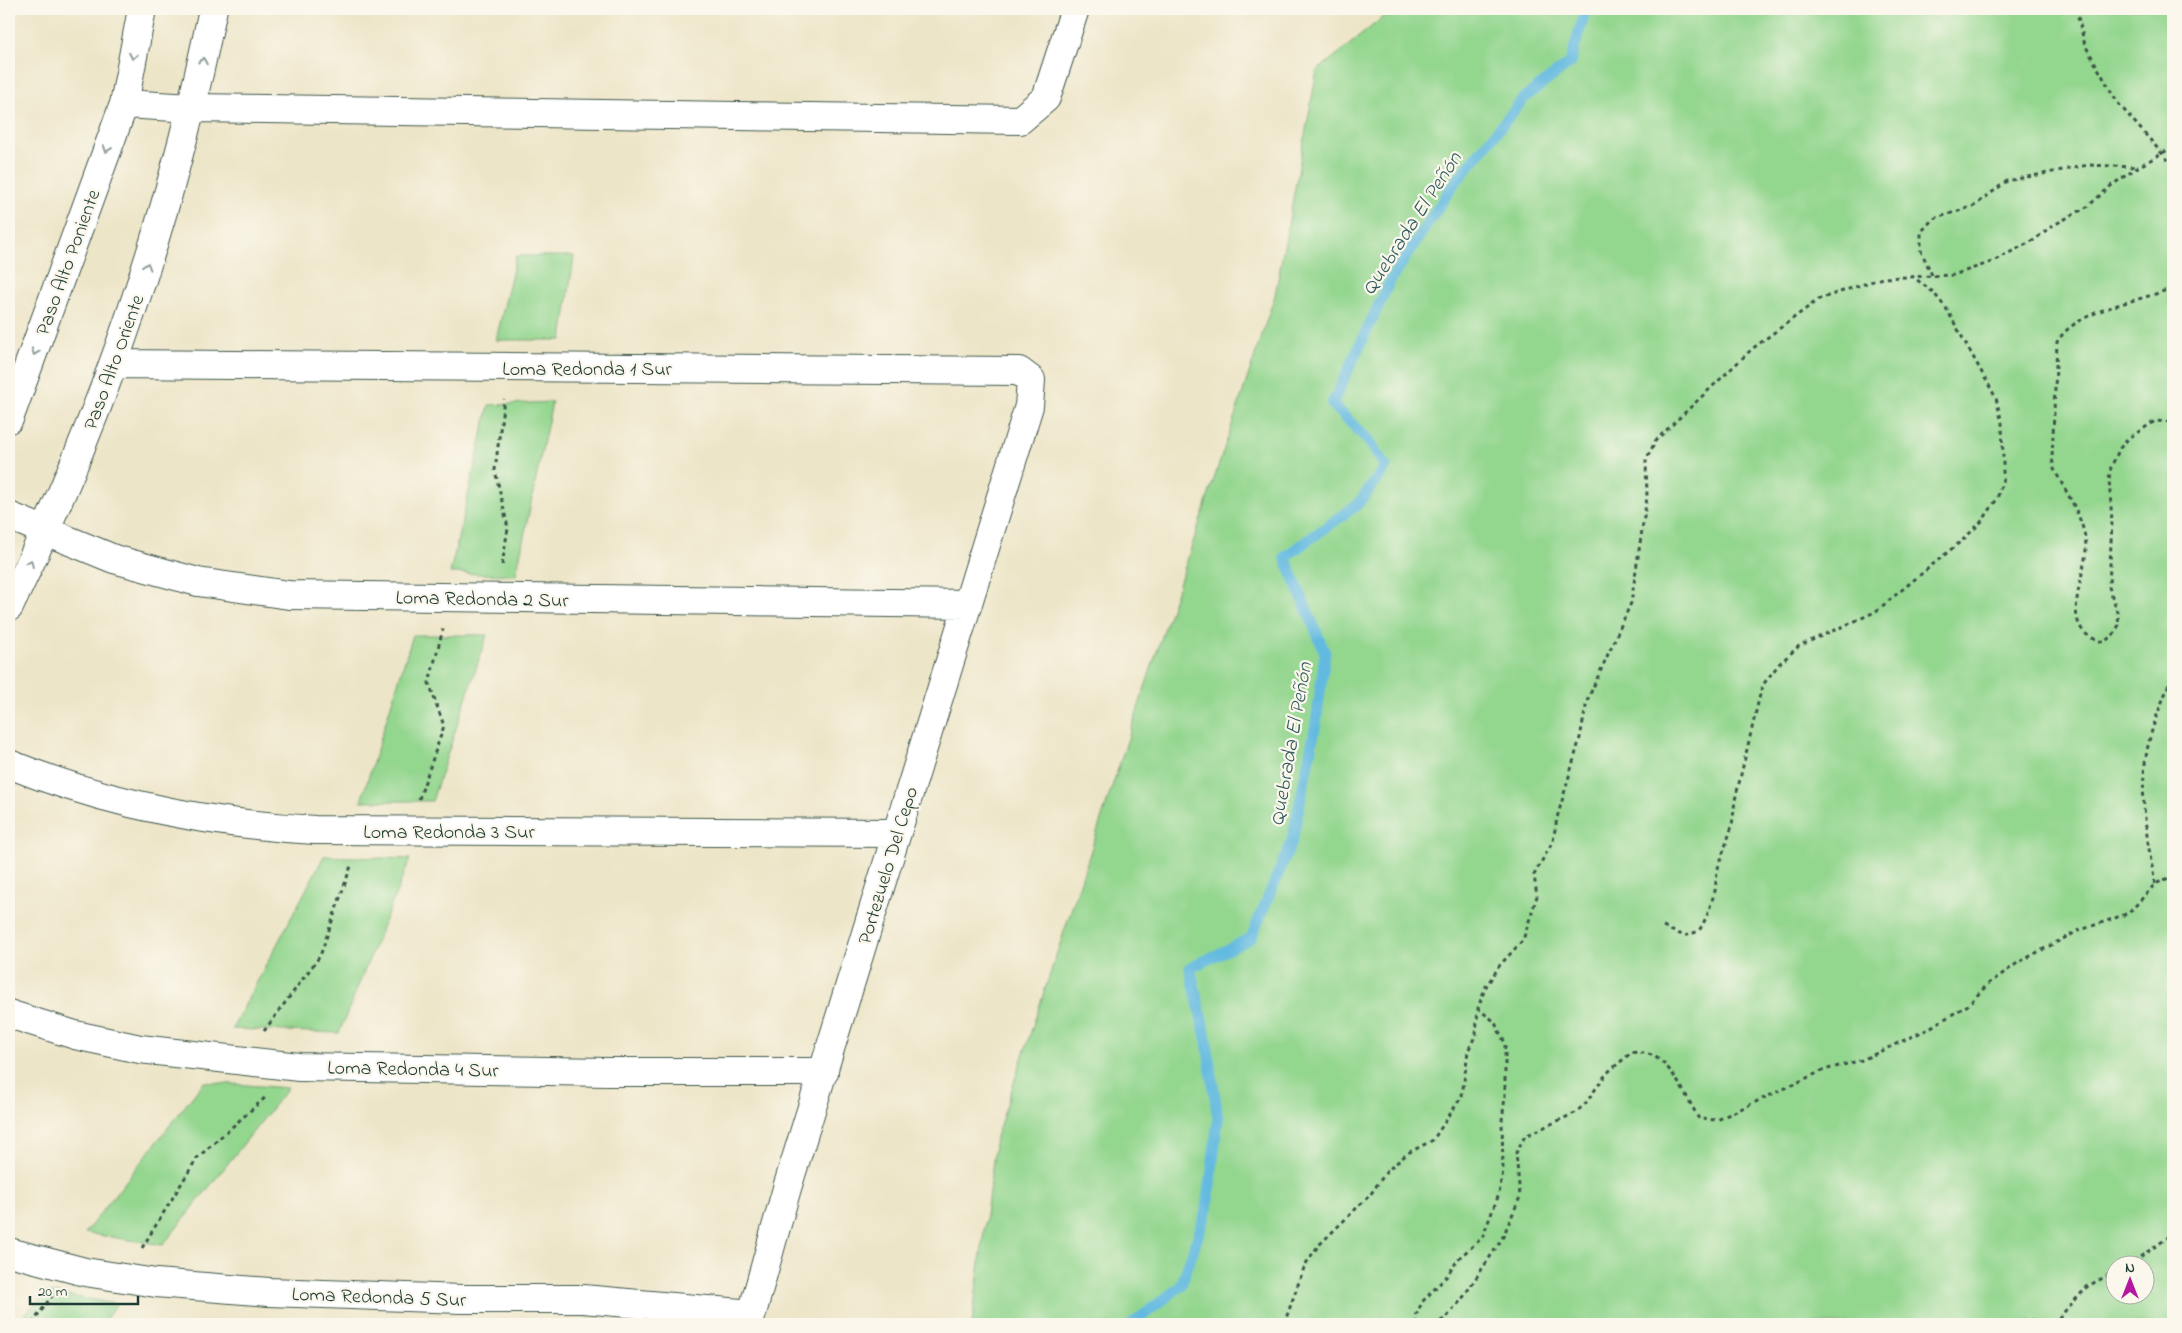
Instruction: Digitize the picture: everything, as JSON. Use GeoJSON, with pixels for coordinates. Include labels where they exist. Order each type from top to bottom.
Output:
{"type":"FeatureCollection","features":[{"type":"Feature","properties":{"kind":"street","name":"Paso Alto Poniente"},"geometry":{"type":"LineString","coordinates":[[9,419],[124,104],[142,9]]}},
{"type":"Feature","properties":{"kind":"street","name":"Paso Alto Oriente"},"geometry":{"type":"LineString","coordinates":[[9,607],[46,532],[82,449],[114,364],[146,268],[192,108],[213,9]]}},
{"type":"Feature","properties":{"kind":"street"},"geometry":{"type":"LineString","coordinates":[[124,104],[192,108],[1020,120],[1046,98],[1075,9]]}},
{"type":"Feature","properties":{"kind":"street","name":"Loma Redonda 1 Sur"},"geometry":{"type":"LineString","coordinates":[[114,364],[1019,371],[1031,380],[1029,406]]}},
{"type":"Feature","properties":{"kind":"street","name":"Portezuelo Del Cepo"},"geometry":{"type":"LineString","coordinates":[[750,1319],[1029,406]]}},
{"type":"Feature","properties":{"kind":"street","name":"Loma Redonda 2 Sur"},"geometry":{"type":"LineString","coordinates":[[9,516],[114,559],[198,582],[289,595],[968,604]]}},
{"type":"Feature","properties":{"kind":"street","name":"Loma Redonda 3 Sur"},"geometry":{"type":"LineString","coordinates":[[9,764],[88,793],[140,807],[256,826],[409,831],[897,833]]}},
{"type":"Feature","properties":{"kind":"street","name":"Loma Redonda 4 Sur"},"geometry":{"type":"LineString","coordinates":[[9,1014],[75,1035],[140,1050],[299,1067],[608,1072],[824,1072]]}},
{"type":"Feature","properties":{"kind":"street","name":"Loma Redonda 5 Sur"},"geometry":{"type":"LineString","coordinates":[[9,1252],[86,1272],[156,1283],[269,1292],[461,1299],[583,1299],[750,1319]]}},
{"type":"Feature","properties":{"kind":"path"},"geometry":{"type":"LineString","coordinates":[[2076,9],[2085,45],[2117,102],[2173,166]]}},
{"type":"Feature","properties":{"kind":"path"},"geometry":{"type":"LineString","coordinates":[[1284,1324],[1305,1265],[1318,1246],[1370,1195],[1387,1170],[1408,1153],[1433,1140],[1462,1096],[1468,1051],[1476,1034],[1478,1008],[1485,988],[1523,940],[1537,896],[1534,875],[1553,841],[1556,818],[1580,738],[1587,701],[1631,603],[1647,497],[1646,460],[1656,440],[1752,349],[1819,299],[1882,278],[1912,275],[1953,275],[1989,263],[2034,240],[2052,226],[2087,207],[2112,185],[2138,167],[2173,147]]}},
{"type":"Feature","properties":{"kind":"path"},"geometry":{"type":"LineString","coordinates":[[1932,275],[1922,252],[1922,232],[1933,219],[1974,206],[2007,181],[2088,165],[2138,167]]}},
{"type":"Feature","properties":{"kind":"path"},"geometry":{"type":"LineString","coordinates":[[1663,927],[1685,936],[1699,931],[1707,916],[1715,891],[1717,871],[1732,826],[1735,800],[1762,686],[1779,664],[1799,646],[1874,612],[1965,538],[1983,520],[1997,499],[2003,479],[2003,457],[2002,423],[1996,398],[1946,308],[1933,292],[1912,275]]}},
{"type":"Feature","properties":{"kind":"path"},"geometry":{"type":"LineString","coordinates":[[2173,290],[2105,309],[2062,333],[2057,342],[2052,458],[2054,469],[2084,533],[2086,548],[2076,600],[2078,621],[2086,633],[2095,640],[2104,642],[2113,635],[2119,625],[2118,615],[2109,587],[2112,521],[2109,479],[2111,467],[2120,448],[2129,438],[2155,422],[2173,422]]}},
{"type":"Feature","properties":{"kind":"path"},"geometry":{"type":"LineString","coordinates":[[497,598],[508,528],[495,470],[508,367]]}},
{"type":"Feature","properties":{"kind":"path"},"geometry":{"type":"LineString","coordinates":[[409,831],[444,726],[429,683],[451,597]]}},
{"type":"Feature","properties":{"kind":"path"},"geometry":{"type":"LineString","coordinates":[[2155,884],[2147,842],[2144,786],[2146,758],[2154,726],[2173,673]]}},
{"type":"Feature","properties":{"kind":"path"},"geometry":{"type":"LineString","coordinates":[[242,1061],[320,956],[363,830]]}},
{"type":"Feature","properties":{"kind":"path"},"geometry":{"type":"LineString","coordinates":[[1433,1324],[1445,1319],[1462,1299],[1502,1238],[1520,1197],[1516,1153],[1525,1136],[1575,1113],[1585,1104],[1608,1073],[1632,1052],[1649,1054],[1663,1063],[1677,1080],[1699,1119],[1717,1120],[1824,1070],[1862,1060],[1926,1030],[1968,1005],[1988,984],[2034,954],[2078,931],[2101,925],[2129,913],[2147,896],[2155,884],[2173,876]]}},
{"type":"Feature","properties":{"kind":"path"},"geometry":{"type":"LineString","coordinates":[[1416,1324],[1416,1316],[1422,1302],[1446,1277],[1460,1257],[1482,1238],[1499,1194],[1503,1170],[1502,1120],[1505,1097],[1505,1043],[1494,1021],[1478,1008]]}},
{"type":"Feature","properties":{"kind":"path"},"geometry":{"type":"LineString","coordinates":[[123,1278],[197,1158],[299,1067]]}},
{"type":"Feature","properties":{"kind":"path"},"geometry":{"type":"LineString","coordinates":[[2141,1256],[2173,1234]]}},
{"type":"Feature","properties":{"kind":"path"},"geometry":{"type":"LineString","coordinates":[[2006,1324],[2023,1320],[2054,1323],[2088,1286],[2104,1277]]}},
{"type":"Feature","properties":{"kind":"green space"},"geometry":{"type":"Polygon","coordinates":[[[1393,9],[2173,9],[2173,1324],[972,1324],[996,1137],[1275,295],[1317,71],[1393,9]]]}},
{"type":"Feature","properties":{"kind":"green space"},"geometry":{"type":"Polygon","coordinates":[[[516,256],[574,256],[562,340],[496,340],[516,256]]]}},
{"type":"Feature","properties":{"kind":"green space"},"geometry":{"type":"Polygon","coordinates":[[[552,402],[516,575],[450,573],[489,405],[552,402]]]}},
{"type":"Feature","properties":{"kind":"green space"},"geometry":{"type":"Polygon","coordinates":[[[413,635],[487,635],[432,801],[361,801],[413,635]]]}},
{"type":"Feature","properties":{"kind":"green space"},"geometry":{"type":"Polygon","coordinates":[[[324,856],[410,859],[339,1033],[232,1029],[324,856]]]}},
{"type":"Feature","properties":{"kind":"green space"},"geometry":{"type":"Polygon","coordinates":[[[204,1082],[288,1088],[163,1245],[85,1233],[204,1082]]]}},
{"type":"Feature","properties":{"kind":"green space"},"geometry":{"type":"Polygon","coordinates":[[[46,1292],[117,1304],[102,1324],[16,1324],[46,1292]]]}},
{"type":"Feature","properties":{"kind":"waterway","name":"Quebrada El Peñón"},"geometry":{"type":"LineString","coordinates":[[1132,1324],[1181,1286],[1207,1209],[1218,1119],[1207,1042],[1190,968],[1251,938],[1292,841],[1316,724],[1325,653],[1285,557],[1358,504],[1386,467],[1367,439],[1332,404],[1390,281],[1451,188],[1524,98],[1570,63],[1586,9]]}}]}
